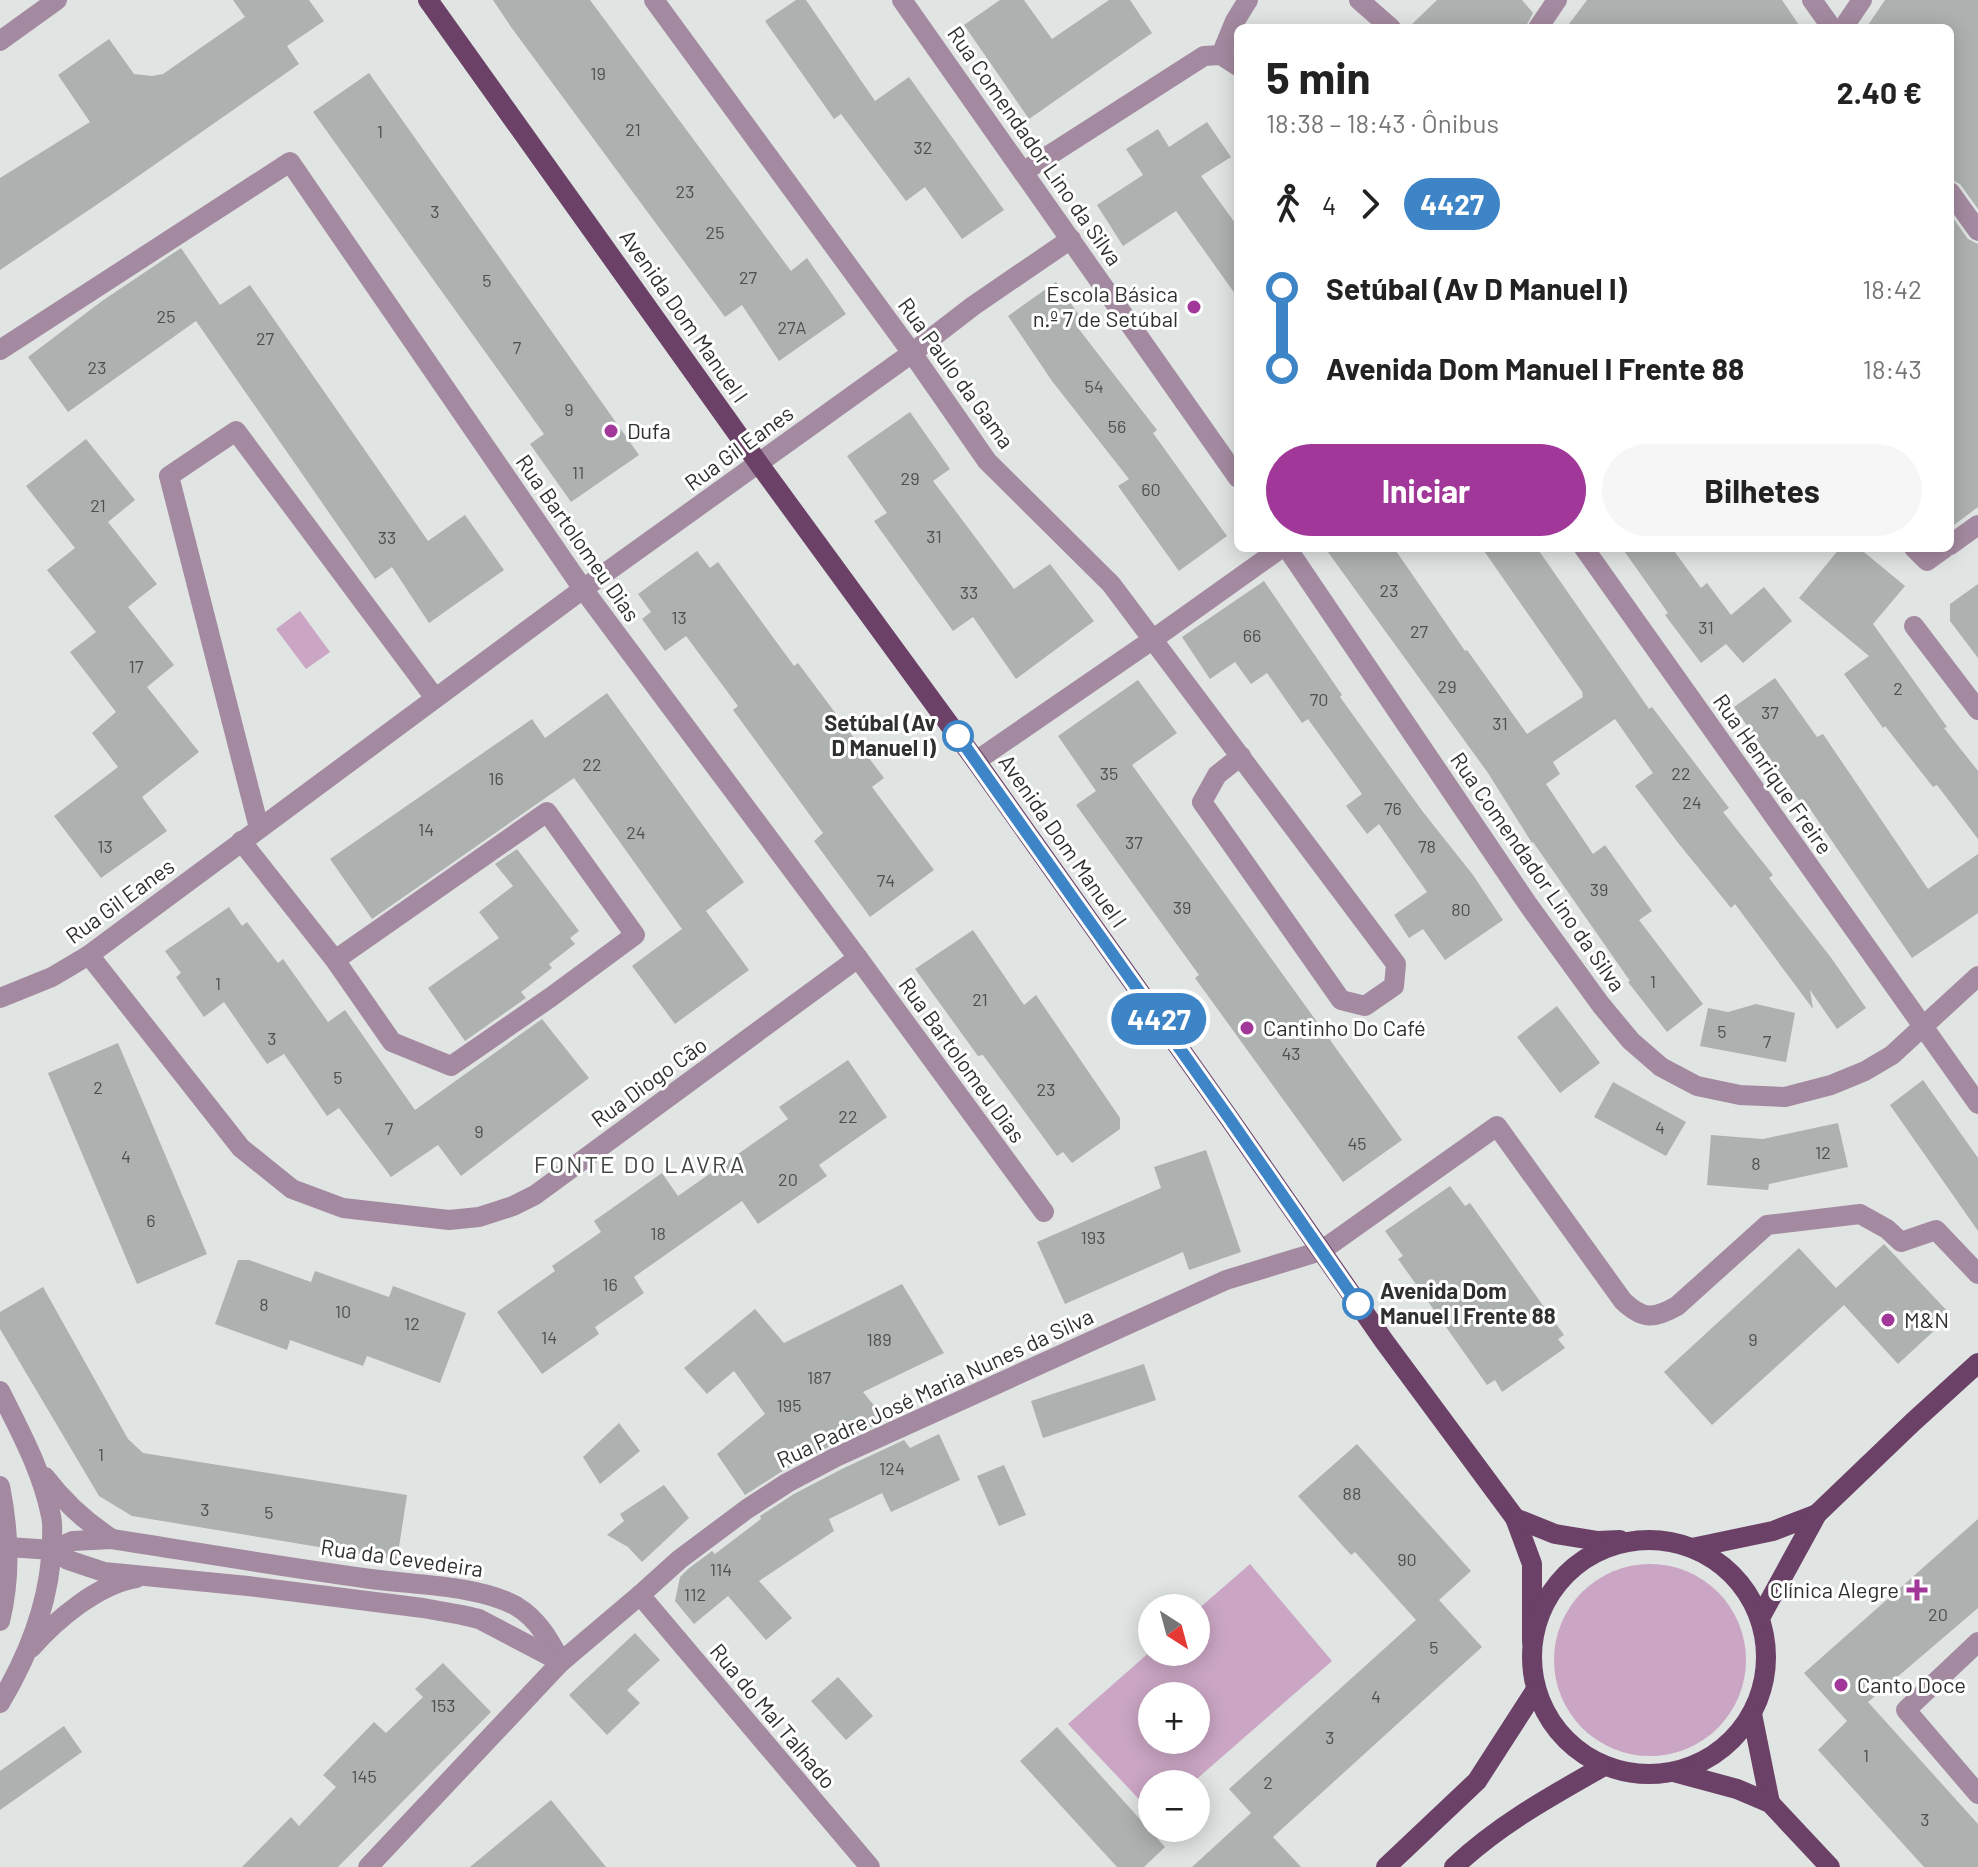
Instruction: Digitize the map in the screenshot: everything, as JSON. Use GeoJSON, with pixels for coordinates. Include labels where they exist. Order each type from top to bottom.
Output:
{"type":"FeatureCollection","features":[{"type":"Feature","properties":{"kind":"main road","name":"Avenida Dom Manuel I"},"geometry":{"type":"LineString","coordinates":[[428,0],[759,464],[976,761],[1376,1329],[1515,1518],[1532,1564],[1532,1642]]}},
{"type":"Feature","properties":{"kind":"main road"},"geometry":{"type":"LineString","coordinates":[[1760,1618],[1817,1514],[1978,1363]]}},
{"type":"Feature","properties":{"kind":"main road"},"geometry":{"type":"LineString","coordinates":[[1692,1548],[1773,1531],[1817,1514]]}},
{"type":"Feature","properties":{"kind":"main road"},"geometry":{"type":"LineString","coordinates":[[1515,1518],[1555,1534],[1598,1541],[1652,1540],[1672,1542],[1692,1548],[1721,1564],[1745,1589],[1760,1618],[1766,1650],[1764,1683],[1752,1714],[1732,1740],[1705,1760],[1674,1772],[1639,1775],[1604,1766],[1574,1748],[1550,1723],[1535,1691],[1531,1667],[1532,1642],[1542,1608],[1560,1580],[1587,1558],[1618,1544],[1652,1540]]}},
{"type":"Feature","properties":{"kind":"main road"},"geometry":{"type":"LineString","coordinates":[[1386,1867],[1477,1781],[1535,1691]]}},
{"type":"Feature","properties":{"kind":"main road"},"geometry":{"type":"LineString","coordinates":[[1752,1714],[1770,1803]]}},
{"type":"Feature","properties":{"kind":"main road"},"geometry":{"type":"LineString","coordinates":[[1454,1867],[1517,1816],[1604,1766]]}},
{"type":"Feature","properties":{"kind":"main road"},"geometry":{"type":"LineString","coordinates":[[1674,1772],[1737,1789],[1770,1803],[1830,1867]]}},
{"type":"Feature","properties":{"kind":"street"},"geometry":{"type":"LineString","coordinates":[[0,41],[57,0]]}},
{"type":"Feature","properties":{"kind":"street","name":"Rua Paulo da Gama"},"geometry":{"type":"LineString","coordinates":[[654,0],[912,353],[987,461],[1111,584],[1241,756]]}},
{"type":"Feature","properties":{"kind":"street","name":"Rua Comendador Lino da Silva"},"geometry":{"type":"LineString","coordinates":[[902,0],[1234,472]]}},
{"type":"Feature","properties":{"kind":"street"},"geometry":{"type":"LineString","coordinates":[[1235,24],[1248,0]]}},
{"type":"Feature","properties":{"kind":"street"},"geometry":{"type":"LineString","coordinates":[[1359,0],[1386,24]]}},
{"type":"Feature","properties":{"kind":"street"},"geometry":{"type":"LineString","coordinates":[[1541,24],[1557,0]]}},
{"type":"Feature","properties":{"kind":"street"},"geometry":{"type":"LineString","coordinates":[[1812,0],[1829,24]]}},
{"type":"Feature","properties":{"kind":"street"},"geometry":{"type":"LineString","coordinates":[[1846,24],[1862,0]]}},
{"type":"Feature","properties":{"kind":"street"},"geometry":{"type":"LineString","coordinates":[[1023,172],[1204,56],[1229,60],[1234,28]]}},
{"type":"Feature","properties":{"kind":"street","name":"Rua Bartolomeu Dias"},"geometry":{"type":"LineString","coordinates":[[0,350],[290,162],[583,589],[1044,1212]]}},
{"type":"Feature","properties":{"kind":"street"},"geometry":{"type":"LineString","coordinates":[[1954,198],[1978,231]]}},
{"type":"Feature","properties":{"kind":"street","name":"Rua Gil Eanes"},"geometry":{"type":"LineString","coordinates":[[0,998],[52,977],[89,955],[583,589],[973,306],[1071,239]]}},
{"type":"Feature","properties":{"kind":"street"},"geometry":{"type":"LineString","coordinates":[[259,828],[169,476],[236,431],[435,698]]}},
{"type":"Feature","properties":{"kind":"street"},"geometry":{"type":"LineString","coordinates":[[1954,542],[1978,525]]}},
{"type":"Feature","properties":{"kind":"street"},"geometry":{"type":"LineString","coordinates":[[976,761],[1278,552]]}},
{"type":"Feature","properties":{"kind":"street","name":"Rua Comendador Lino da Silva"},"geometry":{"type":"LineString","coordinates":[[1287,552],[1527,903],[1601,1005],[1631,1041],[1661,1067],[1697,1086],[1740,1095],[1785,1097],[1831,1085],[1865,1071],[1892,1055],[1978,976]]}},
{"type":"Feature","properties":{"kind":"street","name":"Rua Henrique Freire"},"geometry":{"type":"LineString","coordinates":[[1587,552],[1978,1104]]}},
{"type":"Feature","properties":{"kind":"street"},"geometry":{"type":"LineString","coordinates":[[1914,626],[1978,710]]}},
{"type":"Feature","properties":{"kind":"street"},"geometry":{"type":"LineString","coordinates":[[1241,756],[1396,964],[1394,986],[1365,1006],[1341,1000],[1202,802],[1217,775],[1241,756]]}},
{"type":"Feature","properties":{"kind":"street"},"geometry":{"type":"LineString","coordinates":[[241,841],[335,960],[392,1042],[451,1066],[635,935],[547,812],[335,960]]}},
{"type":"Feature","properties":{"kind":"street","name":"Rua Diogo Cão"},"geometry":{"type":"LineString","coordinates":[[89,955],[241,1148],[292,1189],[343,1208],[449,1220],[479,1217],[535,1195],[858,958]]}},
{"type":"Feature","properties":{"kind":"street","name":"Rua Padre José Maria Nunes da Silva"},"geometry":{"type":"LineString","coordinates":[[368,1867],[561,1662],[680,1559],[747,1509],[836,1457],[1226,1280],[1321,1251],[1497,1126],[1634,1312],[1652,1317],[1677,1306],[1767,1225],[1860,1214],[1887,1229],[1901,1242],[1936,1230],[1978,1274]]}},
{"type":"Feature","properties":{"kind":"street"},"geometry":{"type":"LineString","coordinates":[[0,1391],[36,1465],[52,1520],[52,1550],[43,1606],[25,1656],[0,1703]]}},
{"type":"Feature","properties":{"kind":"street","name":"Rua da Cevedeira"},"geometry":{"type":"LineString","coordinates":[[36,1465],[78,1513],[112,1539]]}},
{"type":"Feature","properties":{"kind":"street"},"geometry":{"type":"LineString","coordinates":[[0,1486],[8,1547],[0,1621]]}},
{"type":"Feature","properties":{"kind":"street","name":"Rua da Cevedeira"},"geometry":{"type":"LineString","coordinates":[[52,1550],[73,1541],[112,1539],[494,1596],[517,1606],[533,1619],[561,1662]]}},
{"type":"Feature","properties":{"kind":"street"},"geometry":{"type":"LineString","coordinates":[[8,1547],[52,1550],[68,1560],[95,1569],[462,1615],[479,1619],[561,1662]]}},
{"type":"Feature","properties":{"kind":"street"},"geometry":{"type":"LineString","coordinates":[[25,1656],[56,1623],[82,1603],[127,1579],[144,1576]]}},
{"type":"Feature","properties":{"kind":"street","name":"Rua do Mal Talhado"},"geometry":{"type":"LineString","coordinates":[[640,1595],[870,1867]]}},
{"type":"Feature","properties":{"kind":"street"},"geometry":{"type":"LineString","coordinates":[[1978,1642],[1906,1710],[1978,1794]]}},
{"type":"Feature","properties":{"kind":"shaded area"},"geometry":{"type":"Polygon","coordinates":[[[300,611],[330,652],[306,669],[276,629],[300,611]]]}},
{"type":"Feature","properties":{"kind":"shaded area"},"geometry":{"type":"Polygon","coordinates":[[[1250,1564],[1332,1661],[1207,1770],[1138,1770],[1138,1798],[1068,1724],[1138,1662],[1138,1666],[1210,1666],[1210,1599],[1250,1564]]]}},
{"type":"Feature","properties":{"kind":"shaded area"},"geometry":{"type":"Polygon","coordinates":[[[1650,1564],[1687,1571],[1718,1592],[1739,1623],[1746,1660],[1739,1697],[1718,1728],[1687,1749],[1650,1756],[1613,1749],[1582,1728],[1561,1697],[1554,1660],[1561,1623],[1582,1592],[1613,1571],[1650,1564]]]}},
{"type":"Feature","properties":{"kind":"building"},"geometry":{"type":"Polygon","coordinates":[[[233,0],[309,0],[324,21],[287,46],[299,64],[0,270],[0,178],[90,122],[58,75],[109,39],[134,74],[163,74],[245,17],[233,0]]]}},
{"type":"Feature","properties":{"kind":"building"},"geometry":{"type":"Polygon","coordinates":[[[493,0],[590,0],[791,271],[807,258],[846,314],[779,361],[742,305],[725,317],[493,0]]]}},
{"type":"Feature","properties":{"kind":"building"},"geometry":{"type":"Polygon","coordinates":[[[796,0],[806,0],[875,101],[909,77],[1004,210],[962,239],[925,187],[906,201],[841,114],[834,119],[765,21],[796,0]]]}},
{"type":"Feature","properties":{"kind":"building"},"geometry":{"type":"Polygon","coordinates":[[[1000,0],[1024,0],[1052,39],[1109,0],[1130,0],[1152,33],[1029,119],[964,25],[1000,0]]]}},
{"type":"Feature","properties":{"kind":"building"},"geometry":{"type":"Polygon","coordinates":[[[1437,0],[1522,0],[1533,13],[1527,24],[1412,24],[1437,0]]]}},
{"type":"Feature","properties":{"kind":"building"},"geometry":{"type":"Polygon","coordinates":[[[1587,0],[1782,0],[1798,24],[1569,24],[1587,0]]]}},
{"type":"Feature","properties":{"kind":"building"},"geometry":{"type":"Polygon","coordinates":[[[1885,0],[1978,0],[1978,209],[1960,184],[1954,181],[1954,24],[1869,24],[1885,0]]]}},
{"type":"Feature","properties":{"kind":"building"},"geometry":{"type":"Polygon","coordinates":[[[369,73],[639,455],[571,502],[530,444],[544,434],[313,112],[369,73]]]}},
{"type":"Feature","properties":{"kind":"building"},"geometry":{"type":"Polygon","coordinates":[[[1207,122],[1231,157],[1201,176],[1234,221],[1234,292],[1176,211],[1123,246],[1097,205],[1143,175],[1126,149],[1158,129],[1169,147],[1207,122]]]}},
{"type":"Feature","properties":{"kind":"building"},"geometry":{"type":"Polygon","coordinates":[[[1954,220],[1968,239],[1978,244],[1978,507],[1954,525],[1954,220]]]}},
{"type":"Feature","properties":{"kind":"building"},"geometry":{"type":"Polygon","coordinates":[[[181,248],[220,305],[250,285],[428,541],[465,515],[504,570],[429,623],[392,567],[375,579],[196,321],[68,412],[28,357],[102,301],[181,248]]]}},
{"type":"Feature","properties":{"kind":"building"},"geometry":{"type":"Polygon","coordinates":[[[1056,282],[1085,324],[1078,328],[1157,430],[1153,433],[1227,536],[1179,571],[1118,486],[1129,479],[1052,381],[1008,316],[1056,282]]]}},
{"type":"Feature","properties":{"kind":"building"},"geometry":{"type":"Polygon","coordinates":[[[910,412],[950,469],[933,481],[1014,589],[1050,564],[1094,621],[1016,679],[973,617],[953,631],[874,521],[887,513],[847,456],[910,412]]]}},
{"type":"Feature","properties":{"kind":"building"},"geometry":{"type":"Polygon","coordinates":[[[86,439],[135,500],[108,522],[157,584],[128,607],[174,665],[147,687],[199,752],[142,797],[167,831],[101,878],[54,816],[118,767],[92,733],[116,712],[70,652],[96,632],[47,570],[75,548],[26,486],[86,439]]]}},
{"type":"Feature","properties":{"kind":"building"},"geometry":{"type":"Polygon","coordinates":[[[697,551],[710,568],[718,562],[794,666],[798,663],[884,778],[872,787],[934,870],[870,917],[814,841],[823,833],[733,710],[738,706],[686,636],[665,651],[642,619],[651,612],[638,594],[697,551]]]}},
{"type":"Feature","properties":{"kind":"building"},"geometry":{"type":"Polygon","coordinates":[[[1328,552],[1397,552],[1527,734],[1583,697],[1583,693],[1485,552],[1540,552],[1649,709],[1652,707],[1729,808],[1723,812],[1773,875],[1769,878],[1866,1008],[1837,1029],[1810,990],[1813,1009],[1735,904],[1731,908],[1635,786],[1653,773],[1615,719],[1553,762],[1560,774],[1546,784],[1593,854],[1605,845],[1652,911],[1639,920],[1703,1004],[1667,1032],[1628,982],[1532,843],[1488,773],[1328,552]]]}},
{"type":"Feature","properties":{"kind":"building"},"geometry":{"type":"Polygon","coordinates":[[[1625,552],[1675,552],[1701,588],[1707,583],[1731,615],[1764,587],[1792,621],[1743,663],[1726,644],[1701,663],[1665,615],[1668,613],[1625,552]]]}},
{"type":"Feature","properties":{"kind":"building"},"geometry":{"type":"Polygon","coordinates":[[[1837,552],[1864,552],[1905,586],[1873,624],[1947,727],[1944,728],[1978,771],[1978,839],[1937,785],[1933,787],[1885,726],[1883,728],[1844,674],[1869,656],[1799,598],[1837,552]]]}},
{"type":"Feature","properties":{"kind":"building"},"geometry":{"type":"Polygon","coordinates":[[[1264,581],[1342,695],[1340,697],[1503,920],[1445,960],[1423,929],[1409,938],[1394,915],[1427,892],[1379,824],[1367,834],[1346,806],[1362,794],[1308,719],[1302,723],[1267,673],[1251,684],[1235,662],[1210,679],[1182,637],[1264,581]]]}},
{"type":"Feature","properties":{"kind":"building"},"geometry":{"type":"Polygon","coordinates":[[[1978,584],[1978,658],[1950,621],[1950,604],[1978,584]]]}},
{"type":"Feature","properties":{"kind":"building"},"geometry":{"type":"Polygon","coordinates":[[[1775,678],[1817,737],[1823,734],[1928,889],[1978,854],[1978,913],[1912,958],[1808,806],[1805,809],[1734,707],[1775,678]]]}},
{"type":"Feature","properties":{"kind":"building"},"geometry":{"type":"Polygon","coordinates":[[[1138,680],[1177,733],[1132,765],[1402,1140],[1343,1182],[1195,978],[1199,975],[1076,805],[1096,791],[1058,736],[1138,680]]]}},
{"type":"Feature","properties":{"kind":"building"},"geometry":{"type":"Polygon","coordinates":[[[607,693],[744,882],[706,911],[749,970],[675,1024],[632,966],[682,929],[574,778],[372,919],[330,859],[532,719],[545,738],[607,693]]]}},
{"type":"Feature","properties":{"kind":"building"},"geometry":{"type":"Polygon","coordinates":[[[517,849],[579,931],[570,938],[575,944],[549,964],[552,968],[521,992],[526,998],[465,1041],[428,988],[499,938],[479,912],[513,886],[495,864],[517,849]]]}},
{"type":"Feature","properties":{"kind":"building"},"geometry":{"type":"Polygon","coordinates":[[[229,907],[242,926],[247,922],[278,963],[283,959],[328,1022],[345,1010],[415,1110],[542,1019],[589,1078],[461,1176],[438,1145],[391,1177],[339,1108],[327,1116],[284,1054],[267,1064],[224,1002],[204,1017],[176,977],[181,973],[165,951],[229,907]]]}},
{"type":"Feature","properties":{"kind":"building"},"geometry":{"type":"Polygon","coordinates":[[[973,930],[1024,1005],[1036,995],[1120,1118],[1120,1129],[1072,1163],[1063,1152],[1057,1156],[983,1055],[978,1056],[915,969],[973,930]]]}},
{"type":"Feature","properties":{"kind":"building"},"geometry":{"type":"Polygon","coordinates":[[[1756,1004],[1795,1013],[1786,1062],[1700,1046],[1708,1008],[1728,1012],[1756,1004]]]}},
{"type":"Feature","properties":{"kind":"building"},"geometry":{"type":"Polygon","coordinates":[[[1557,1006],[1600,1063],[1560,1093],[1517,1037],[1557,1006]]]}},
{"type":"Feature","properties":{"kind":"building"},"geometry":{"type":"Polygon","coordinates":[[[118,1043],[207,1254],[137,1284],[48,1073],[118,1043]]]}},
{"type":"Feature","properties":{"kind":"building"},"geometry":{"type":"Polygon","coordinates":[[[848,1060],[887,1117],[819,1165],[827,1176],[758,1224],[742,1201],[634,1277],[644,1293],[595,1327],[599,1334],[542,1374],[497,1312],[555,1271],[552,1266],[601,1232],[594,1221],[662,1173],[678,1196],[788,1119],[779,1107],[848,1060]]]}},
{"type":"Feature","properties":{"kind":"building"},"geometry":{"type":"Polygon","coordinates":[[[1923,1080],[1978,1158],[1978,1231],[1890,1105],[1923,1080]]]}},
{"type":"Feature","properties":{"kind":"building"},"geometry":{"type":"Polygon","coordinates":[[[1613,1082],[1686,1122],[1666,1156],[1594,1117],[1613,1082]]]}},
{"type":"Feature","properties":{"kind":"building"},"geometry":{"type":"Polygon","coordinates":[[[1838,1123],[1848,1167],[1769,1184],[1768,1190],[1707,1185],[1711,1135],[1763,1139],[1838,1123]]]}},
{"type":"Feature","properties":{"kind":"building"},"geometry":{"type":"Polygon","coordinates":[[[1206,1150],[1241,1252],[1189,1270],[1183,1252],[1065,1304],[1037,1242],[1161,1188],[1154,1167],[1206,1150]]]}},
{"type":"Feature","properties":{"kind":"building"},"geometry":{"type":"Polygon","coordinates":[[[1450,1186],[1465,1206],[1470,1203],[1564,1335],[1558,1339],[1565,1348],[1502,1392],[1495,1380],[1487,1385],[1398,1259],[1403,1256],[1385,1231],[1450,1186]]]}},
{"type":"Feature","properties":{"kind":"building"},"geometry":{"type":"Polygon","coordinates":[[[1884,1244],[1951,1315],[1898,1364],[1844,1305],[1712,1425],[1664,1372],[1799,1248],[1836,1288],[1884,1244]]]}},
{"type":"Feature","properties":{"kind":"building"},"geometry":{"type":"Polygon","coordinates":[[[238,1260],[249,1260],[311,1282],[315,1271],[389,1297],[393,1286],[466,1313],[440,1383],[367,1356],[363,1366],[290,1340],[287,1350],[215,1324],[238,1260]]]}},
{"type":"Feature","properties":{"kind":"building"},"geometry":{"type":"Polygon","coordinates":[[[902,1284],[944,1353],[863,1392],[886,1420],[781,1472],[745,1495],[717,1454],[765,1414],[734,1371],[707,1394],[684,1368],[755,1309],[784,1343],[902,1284]]]}},
{"type":"Feature","properties":{"kind":"building"},"geometry":{"type":"Polygon","coordinates":[[[43,1287],[128,1439],[143,1453],[407,1495],[397,1560],[132,1516],[99,1496],[0,1329],[0,1312],[43,1287]]]}},
{"type":"Feature","properties":{"kind":"building"},"geometry":{"type":"Polygon","coordinates":[[[1144,1364],[1156,1400],[1043,1438],[1031,1401],[1144,1364]]]}},
{"type":"Feature","properties":{"kind":"building"},"geometry":{"type":"Polygon","coordinates":[[[619,1423],[640,1451],[600,1484],[583,1457],[619,1423]]]}},
{"type":"Feature","properties":{"kind":"building"},"geometry":{"type":"Polygon","coordinates":[[[939,1434],[960,1480],[891,1512],[882,1493],[829,1519],[834,1531],[759,1581],[792,1618],[766,1640],[728,1596],[694,1624],[675,1601],[680,1577],[688,1569],[712,1551],[715,1554],[761,1519],[760,1516],[794,1494],[904,1440],[910,1448],[939,1434]]]}},
{"type":"Feature","properties":{"kind":"building"},"geometry":{"type":"Polygon","coordinates":[[[1357,1444],[1471,1571],[1439,1600],[1482,1647],[1273,1837],[1301,1867],[1192,1867],[1251,1813],[1229,1789],[1416,1620],[1355,1552],[1351,1555],[1298,1496],[1357,1444]]]}},
{"type":"Feature","properties":{"kind":"building"},"geometry":{"type":"Polygon","coordinates":[[[1004,1465],[1026,1515],[999,1526],[977,1476],[1004,1465]]]}},
{"type":"Feature","properties":{"kind":"building"},"geometry":{"type":"Polygon","coordinates":[[[664,1485],[689,1518],[642,1562],[628,1547],[607,1535],[624,1521],[620,1514],[664,1485]]]}},
{"type":"Feature","properties":{"kind":"building"},"geometry":{"type":"Polygon","coordinates":[[[1978,1519],[1978,1608],[1868,1702],[1978,1824],[1978,1867],[1924,1867],[1818,1750],[1847,1721],[1804,1673],[1978,1519]]]}},
{"type":"Feature","properties":{"kind":"building"},"geometry":{"type":"Polygon","coordinates":[[[635,1633],[660,1660],[627,1690],[640,1703],[607,1735],[569,1695],[635,1633]]]}},
{"type":"Feature","properties":{"kind":"building"},"geometry":{"type":"Polygon","coordinates":[[[443,1663],[491,1712],[338,1867],[242,1867],[291,1817],[299,1826],[336,1787],[323,1775],[374,1722],[386,1733],[423,1697],[415,1689],[443,1663]]]}},
{"type":"Feature","properties":{"kind":"building"},"geometry":{"type":"Polygon","coordinates":[[[838,1677],[873,1716],[846,1740],[811,1701],[838,1677]]]}},
{"type":"Feature","properties":{"kind":"building"},"geometry":{"type":"Polygon","coordinates":[[[64,1726],[82,1752],[0,1810],[0,1771],[64,1726]]]}},
{"type":"Feature","properties":{"kind":"building"},"geometry":{"type":"Polygon","coordinates":[[[1057,1727],[1138,1817],[1138,1842],[1160,1842],[1165,1847],[1144,1867],[1117,1867],[1020,1761],[1057,1727]]]}},
{"type":"Feature","properties":{"kind":"building"},"geometry":{"type":"Polygon","coordinates":[[[551,1800],[606,1867],[470,1867],[551,1800]]]}},
{"type":"Feature","properties":{"kind":"bus line","name":"4427"},"geometry":{"type":"LineString","coordinates":[[958,736],[1358,1304]]}},
{"type":"Feature","properties":{"kind":"place","name":"Escola Básica n.º 7 de Setúbal"},"geometry":{"type":"Point","coordinates":[1194,307]}},
{"type":"Feature","properties":{"kind":"place","name":"Dufa"},"geometry":{"type":"Point","coordinates":[611,431]}},
{"type":"Feature","properties":{"kind":"place","name":"Setúbal (Av D Manuel I)"},"geometry":{"type":"Point","coordinates":[958,736]}},
{"type":"Feature","properties":{"kind":"place","name":"Cantinho Do Café"},"geometry":{"type":"Point","coordinates":[1247,1028]}},
{"type":"Feature","properties":{"kind":"place","name":"Avenida Dom Manuel I Frente 88"},"geometry":{"type":"Point","coordinates":[1358,1304]}},
{"type":"Feature","properties":{"kind":"place","name":"M&N"},"geometry":{"type":"Point","coordinates":[1888,1320]}},
{"type":"Feature","properties":{"kind":"place","name":"Clínica Alegre"},"geometry":{"type":"Point","coordinates":[1917,1590]}},
{"type":"Feature","properties":{"kind":"place","name":"Canto Doce"},"geometry":{"type":"Point","coordinates":[1841,1685]}},
{"type":"Feature","properties":{"kind":"district","name":"FONTE DO LAVRA"},"geometry":{"type":"Point","coordinates":[640,1165]}}]}
